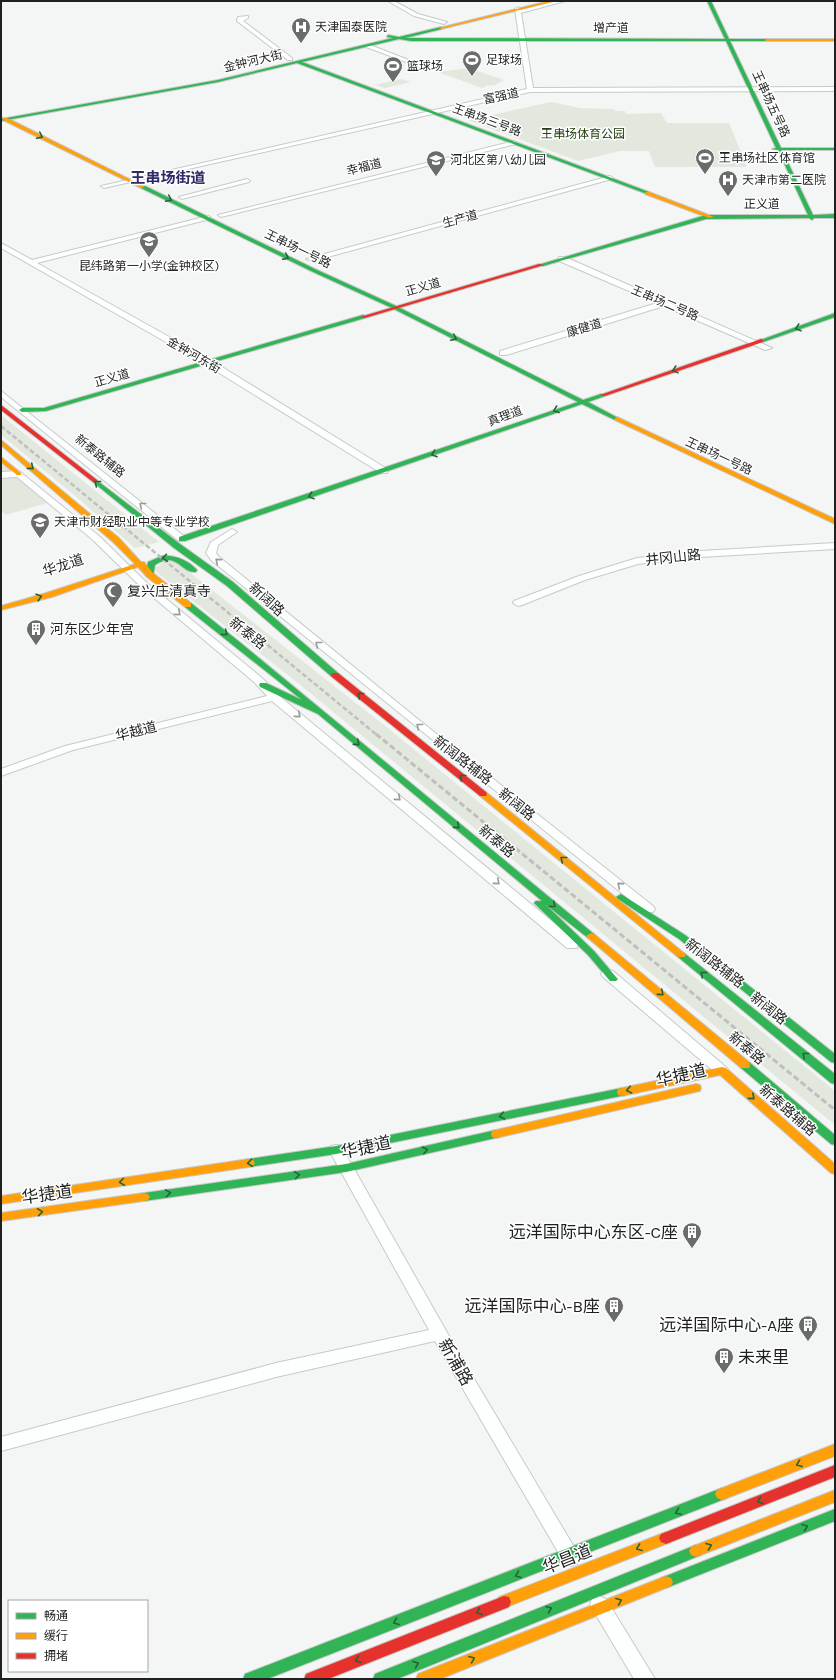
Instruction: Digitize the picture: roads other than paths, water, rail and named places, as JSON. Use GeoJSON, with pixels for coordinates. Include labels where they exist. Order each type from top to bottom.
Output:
{"type":"FeatureCollection","features":[{"type":"Feature","properties":{"kind":"main road","name":"金钟河大街"},"geometry":{"type":"LineString","coordinates":[[294,61],[368,46],[444,22],[534,1]]}},
{"type":"Feature","properties":{"kind":"main road","name":"金钟河大街"},"geometry":{"type":"LineString","coordinates":[[4,116],[218,81],[294,61],[395,37],[519,11],[554,1]]}},
{"type":"Feature","properties":{"kind":"main road","name":"王串场五号路"},"geometry":{"type":"LineString","coordinates":[[704,1],[749,89],[806,214]]}},
{"type":"Feature","properties":{"kind":"main road","name":"王串场五号路"},"geometry":{"type":"LineString","coordinates":[[709,1],[725,40]]}},
{"type":"Feature","properties":{"kind":"main road","name":"增产道"},"geometry":{"type":"LineString","coordinates":[[395,37],[524,40],[835,40]]}},
{"type":"Feature","properties":{"kind":"main road","name":"王串场三号路"},"geometry":{"type":"LineString","coordinates":[[294,61],[711,217]]}},
{"type":"Feature","properties":{"kind":"main road","name":"王串场一号路"},"geometry":{"type":"LineString","coordinates":[[4,116],[142,177],[310,259],[580,402]]}},
{"type":"Feature","properties":{"kind":"main road","name":"王串场一号路"},"geometry":{"type":"LineString","coordinates":[[4,116],[208,218],[503,353],[608,405],[835,512]]}},
{"type":"Feature","properties":{"kind":"main road"},"geometry":{"type":"LineString","coordinates":[[777,149],[835,150]]}},
{"type":"Feature","properties":{"kind":"main road"},"geometry":{"type":"LineString","coordinates":[[784,217],[796,214],[806,214]]}},
{"type":"Feature","properties":{"kind":"main road","name":"正义道"},"geometry":{"type":"LineString","coordinates":[[22,410],[35,412],[44,410],[711,217],[806,214],[835,217]]}},
{"type":"Feature","properties":{"kind":"main road"},"geometry":{"type":"LineString","coordinates":[[401,307],[430,299],[417,308],[426,317]]}},
{"type":"Feature","properties":{"kind":"main road"},"geometry":{"type":"LineString","coordinates":[[401,307],[408,312],[414,321]]}},
{"type":"Feature","properties":{"kind":"main road","name":"真理道"},"geometry":{"type":"LineString","coordinates":[[182,539],[384,471],[593,397],[835,315]]}},
{"type":"Feature","properties":{"kind":"main road"},"geometry":{"type":"LineString","coordinates":[[680,379],[835,324]]}},
{"type":"Feature","properties":{"kind":"main road","name":"正义道"},"geometry":{"type":"LineString","coordinates":[[36,421],[42,414],[209,363]]}},
{"type":"Feature","properties":{"kind":"main road","name":"王串场一号路"},"geometry":{"type":"LineString","coordinates":[[574,389],[593,397]]}},
{"type":"Feature","properties":{"kind":"main road","name":"王串场一号路"},"geometry":{"type":"LineString","coordinates":[[559,394],[580,402]]}},
{"type":"Feature","properties":{"kind":"main road","name":"王串场一号路"},"geometry":{"type":"LineString","coordinates":[[580,402],[576,403],[594,409],[835,522]]}},
{"type":"Feature","properties":{"kind":"main road"},"geometry":{"type":"LineString","coordinates":[[582,413],[608,405]]}},
{"type":"Feature","properties":{"kind":"main road","name":"新阔路"},"geometry":{"type":"LineString","coordinates":[[1,407],[186,548],[230,584],[268,620],[835,1080]]}},
{"type":"Feature","properties":{"kind":"main road","name":"新泰路"},"geometry":{"type":"LineString","coordinates":[[1,442],[116,540],[141,564],[150,575],[275,673],[511,872],[631,968],[835,1141]]}},
{"type":"Feature","properties":{"kind":"main road"},"geometry":{"type":"LineString","coordinates":[[1,459],[19,474]]}},
{"type":"Feature","properties":{"kind":"main road"},"geometry":{"type":"LineString","coordinates":[[204,542],[236,531]]}},
{"type":"Feature","properties":{"kind":"main road","name":"华龙道"},"geometry":{"type":"LineString","coordinates":[[1,598],[124,565],[133,557]]}},
{"type":"Feature","properties":{"kind":"main road"},"geometry":{"type":"LineString","coordinates":[[150,575],[150,566],[154,561],[173,557],[201,576]]}},
{"type":"Feature","properties":{"kind":"main road"},"geometry":{"type":"LineString","coordinates":[[1,608],[48,595],[124,565],[141,564]]}},
{"type":"Feature","properties":{"kind":"main road"},"geometry":{"type":"LineString","coordinates":[[237,602],[268,620]]}},
{"type":"Feature","properties":{"kind":"main road"},"geometry":{"type":"LineString","coordinates":[[263,685],[321,713]]}},
{"type":"Feature","properties":{"kind":"main road"},"geometry":{"type":"LineString","coordinates":[[577,870],[610,889],[682,937]]}},
{"type":"Feature","properties":{"kind":"main road"},"geometry":{"type":"LineString","coordinates":[[511,872],[538,902],[591,953],[613,979]]}},
{"type":"Feature","properties":{"kind":"main road","name":"新阔路辅路"},"geometry":{"type":"LineString","coordinates":[[682,937],[835,1059]]}},
{"type":"Feature","properties":{"kind":"main road","name":"新泰路辅路"},"geometry":{"type":"LineString","coordinates":[[722,1071],[835,1170]]}},
{"type":"Feature","properties":{"kind":"main road","name":"华捷道"},"geometry":{"type":"LineString","coordinates":[[1,1200],[336,1150],[722,1071]]}},
{"type":"Feature","properties":{"kind":"main road","name":"华捷道"},"geometry":{"type":"LineString","coordinates":[[1,1217],[346,1168],[732,1080]]}},
{"type":"Feature","properties":{"kind":"main road"},"geometry":{"type":"LineString","coordinates":[[250,1679],[835,1450]]}},
{"type":"Feature","properties":{"kind":"main road","name":"华昌道"},"geometry":{"type":"LineString","coordinates":[[311,1679],[835,1471]]}},
{"type":"Feature","properties":{"kind":"main road"},"geometry":{"type":"LineString","coordinates":[[386,1678],[591,1592],[835,1496]]}},
{"type":"Feature","properties":{"kind":"main road"},"geometry":{"type":"LineString","coordinates":[[423,1679],[835,1515]]}},
{"type":"Feature","properties":{"kind":"street"},"geometry":{"type":"LineString","coordinates":[[390,1],[416,15],[444,22]]}},
{"type":"Feature","properties":{"kind":"street","name":"金钟河大街"},"geometry":{"type":"LineString","coordinates":[[519,11],[563,1]]}},
{"type":"Feature","properties":{"kind":"street"},"geometry":{"type":"LineString","coordinates":[[519,11],[530,90]]}},
{"type":"Feature","properties":{"kind":"street"},"geometry":{"type":"LineString","coordinates":[[246,17],[240,18],[240,21],[294,61]]}},
{"type":"Feature","properties":{"kind":"street"},"geometry":{"type":"LineString","coordinates":[[368,46],[411,62]]}},
{"type":"Feature","properties":{"kind":"street","name":"富强道"},"geometry":{"type":"LineString","coordinates":[[104,186],[530,90],[835,89]]}},
{"type":"Feature","properties":{"kind":"street","name":"幸福道"},"geometry":{"type":"LineString","coordinates":[[220,215],[514,143]]}},
{"type":"Feature","properties":{"kind":"street","name":"生产道"},"geometry":{"type":"LineString","coordinates":[[310,259],[610,178]]}},
{"type":"Feature","properties":{"kind":"street"},"geometry":{"type":"LineString","coordinates":[[182,197],[247,181]]}},
{"type":"Feature","properties":{"kind":"street"},"geometry":{"type":"LineString","coordinates":[[31,262],[208,218]]}},
{"type":"Feature","properties":{"kind":"street","name":"金钟河东街"},"geometry":{"type":"LineString","coordinates":[[1,245],[209,363],[384,471]]}},
{"type":"Feature","properties":{"kind":"street","name":"王串场二号路"},"geometry":{"type":"LineString","coordinates":[[564,260],[768,348]]}},
{"type":"Feature","properties":{"kind":"street","name":"康健道"},"geometry":{"type":"LineString","coordinates":[[503,353],[665,303]]}},
{"type":"Feature","properties":{"kind":"street","name":"新泰路辅路"},"geometry":{"type":"LineString","coordinates":[[1,394],[182,539]]}},
{"type":"Feature","properties":{"kind":"street"},"geometry":{"type":"LineString","coordinates":[[1,475],[19,474],[78,522],[144,585],[263,685],[274,697],[302,718],[722,1071]]}},
{"type":"Feature","properties":{"kind":"street","name":"新阔路辅路"},"geometry":{"type":"LineString","coordinates":[[236,531],[214,544],[211,553],[212,556],[289,620],[612,878],[682,937]]}},
{"type":"Feature","properties":{"kind":"street","name":"井冈山路"},"geometry":{"type":"LineString","coordinates":[[518,604],[605,572],[654,560],[835,547]]}},
{"type":"Feature","properties":{"kind":"street"},"geometry":{"type":"LineString","coordinates":[[230,584],[289,620]]}},
{"type":"Feature","properties":{"kind":"street","name":"华越道"},"geometry":{"type":"LineString","coordinates":[[1,772],[69,748],[274,697]]}},
{"type":"Feature","properties":{"kind":"street","name":"新浦路"},"geometry":{"type":"LineString","coordinates":[[336,1150],[439,1334],[579,1572],[645,1679]]}},
{"type":"Feature","properties":{"kind":"street"},"geometry":{"type":"LineString","coordinates":[[1,1444],[276,1370],[439,1334]]}},
{"type":"Feature","properties":{"kind":"railway"},"geometry":{"type":"LineString","coordinates":[[1,426],[377,735]]}},
{"type":"Feature","properties":{"kind":"railway"},"geometry":{"type":"LineString","coordinates":[[376,734],[835,1110]]}},
{"type":"Feature","properties":{"kind":"place","name":"天津国泰医院"},"geometry":{"type":"Point","coordinates":[301,44]}},
{"type":"Feature","properties":{"kind":"place","name":"足球场"},"geometry":{"type":"Point","coordinates":[472,77]}},
{"type":"Feature","properties":{"kind":"place","name":"篮球场"},"geometry":{"type":"Point","coordinates":[393,83]}},
{"type":"Feature","properties":{"kind":"place","name":"王串场社区体育馆"},"geometry":{"type":"Point","coordinates":[705,175]}},
{"type":"Feature","properties":{"kind":"place","name":"河北区第八幼儿园"},"geometry":{"type":"Point","coordinates":[436,177]}},
{"type":"Feature","properties":{"kind":"place","name":"天津市第二医院"},"geometry":{"type":"Point","coordinates":[728,197]}},
{"type":"Feature","properties":{"kind":"place","name":"昆纬路第一小学(金钟校区)"},"geometry":{"type":"Point","coordinates":[149,258]}},
{"type":"Feature","properties":{"kind":"place","name":"天津市财经职业中等专业学校"},"geometry":{"type":"Point","coordinates":[40,539]}},
{"type":"Feature","properties":{"kind":"place","name":"复兴庄清真寺"},"geometry":{"type":"Point","coordinates":[113,608]}},
{"type":"Feature","properties":{"kind":"place","name":"河东区少年宫"},"geometry":{"type":"Point","coordinates":[36,646]}},
{"type":"Feature","properties":{"kind":"place","name":"远洋国际中心东区-C座"},"geometry":{"type":"Point","coordinates":[692,1249]}},
{"type":"Feature","properties":{"kind":"place","name":"远洋国际中心-B座"},"geometry":{"type":"Point","coordinates":[614,1323]}},
{"type":"Feature","properties":{"kind":"place","name":"远洋国际中心-A座"},"geometry":{"type":"Point","coordinates":[808,1342]}},
{"type":"Feature","properties":{"kind":"place","name":"未来里"},"geometry":{"type":"Point","coordinates":[724,1374]}},
{"type":"Feature","properties":{"kind":"district","name":"王串场街道"},"geometry":{"type":"Point","coordinates":[168,178]}},
{"type":"Feature","properties":{"kind":"park label","name":"王串场体育公园"},"geometry":{"type":"Point","coordinates":[583,134]}}]}
